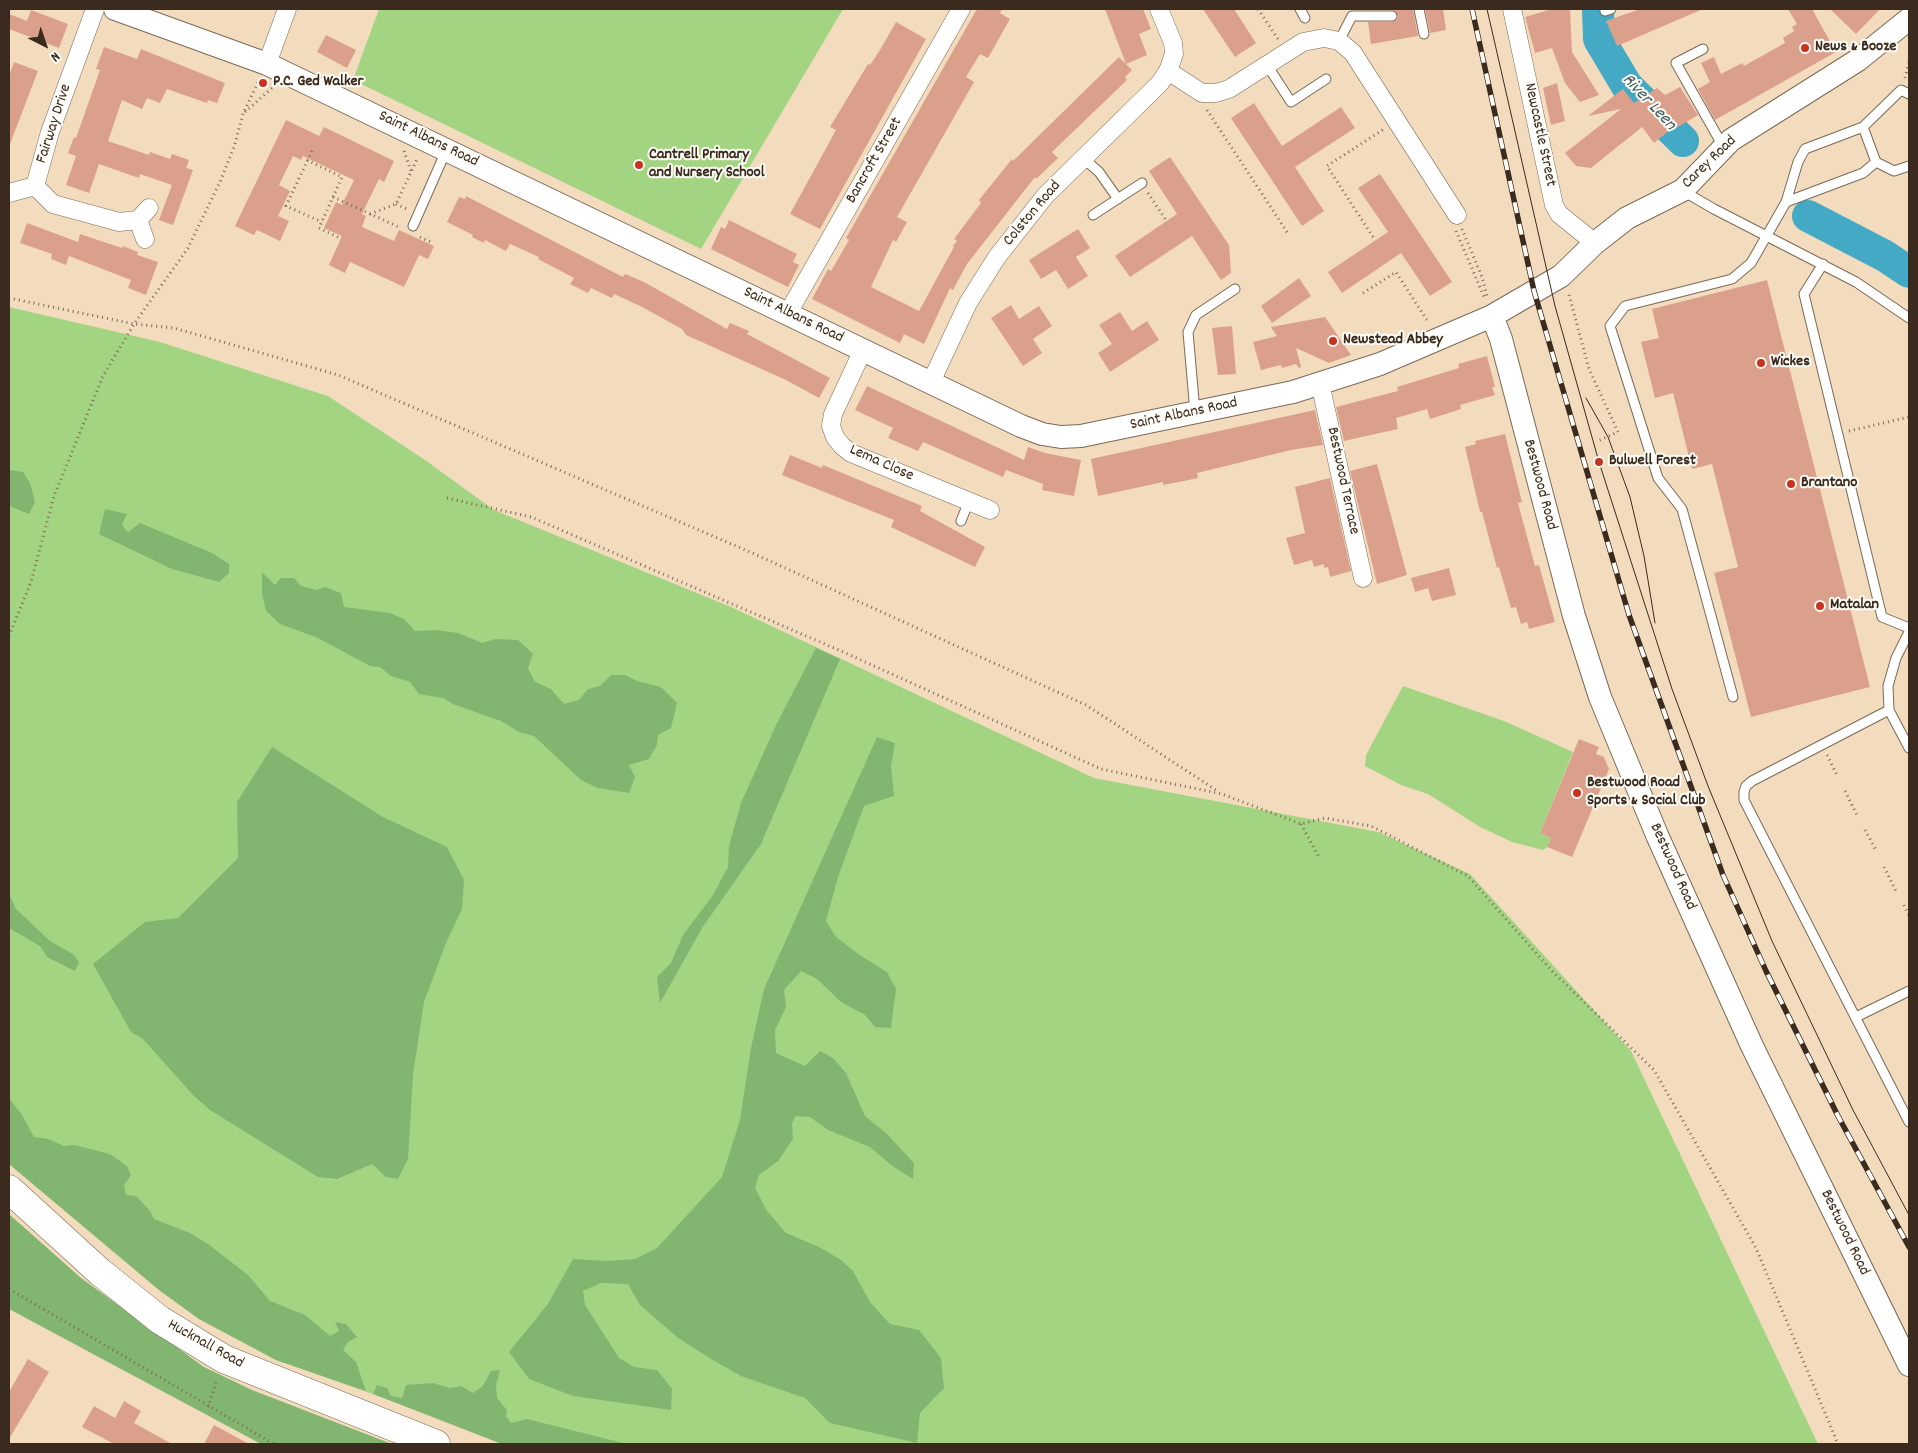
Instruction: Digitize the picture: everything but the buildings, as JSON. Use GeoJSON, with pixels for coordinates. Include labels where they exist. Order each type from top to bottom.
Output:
{"type":"FeatureCollection","features":[{"type":"Feature","properties":{"kind":"main road","name":"Hucknall Road"},"geometry":{"type":"LineString","coordinates":[[9,1190],[100,1272],[152,1314],[224,1360],[436,1444]]}},
{"type":"Feature","properties":{"kind":"street","name":"Fairway Drive"},"geometry":{"type":"LineString","coordinates":[[9,193],[35,186],[50,132],[95,9]]}},
{"type":"Feature","properties":{"kind":"street","name":"Saint Albans Road"},"geometry":{"type":"LineString","coordinates":[[115,9],[267,64],[1021,426],[1042,434],[1062,437],[1081,436],[1196,414],[1320,383],[1380,364],[1492,316]]}},
{"type":"Feature","properties":{"kind":"street"},"geometry":{"type":"LineString","coordinates":[[267,64],[287,9]]}},
{"type":"Feature","properties":{"kind":"street","name":"Bancroft Street"},"geometry":{"type":"LineString","coordinates":[[788,313],[961,9]]}},
{"type":"Feature","properties":{"kind":"street"},"geometry":{"type":"LineString","coordinates":[[1159,9],[1173,43],[1174,54],[1168,71],[1210,99],[1303,42],[1324,38],[1339,40],[1353,53],[1455,220]]}},
{"type":"Feature","properties":{"kind":"street","name":"Newcastle Street"},"geometry":{"type":"LineString","coordinates":[[1512,9],[1554,205],[1559,214],[1595,243]]}},
{"type":"Feature","properties":{"kind":"street","name":"Carey Road"},"geometry":{"type":"LineString","coordinates":[[1492,316],[1561,276],[1577,263],[1595,243],[1627,218],[1683,190],[1732,140],[1858,60],[1906,17]]}},
{"type":"Feature","properties":{"kind":"street","name":"Colston Road"},"geometry":{"type":"LineString","coordinates":[[931,382],[968,303],[997,256],[1045,196],[1160,83],[1168,71]]}},
{"type":"Feature","properties":{"kind":"street"},"geometry":{"type":"LineString","coordinates":[[35,186],[53,204],[119,222],[143,214],[145,239]]}},
{"type":"Feature","properties":{"kind":"street","name":"Bestwood Road"},"geometry":{"type":"LineString","coordinates":[[1492,316],[1501,339],[1574,616],[1600,697],[1658,835],[1752,1046],[1909,1364]]}},
{"type":"Feature","properties":{"kind":"street","name":"Lema Close"},"geometry":{"type":"LineString","coordinates":[[863,350],[833,414],[832,426],[835,437],[851,453],[990,510]]}},
{"type":"Feature","properties":{"kind":"street","name":"Bestwood Terrace"},"geometry":{"type":"LineString","coordinates":[[1320,383],[1363,578]]}},
{"type":"Feature","properties":{"kind":"lane"},"geometry":{"type":"LineString","coordinates":[[1300,9],[1305,18]]}},
{"type":"Feature","properties":{"kind":"lane"},"geometry":{"type":"LineString","coordinates":[[1419,9],[1424,34]]}},
{"type":"Feature","properties":{"kind":"lane"},"geometry":{"type":"LineString","coordinates":[[1339,40],[1352,12],[1392,16]]}},
{"type":"Feature","properties":{"kind":"lane"},"geometry":{"type":"LineString","coordinates":[[1703,49],[1676,63],[1724,148]]}},
{"type":"Feature","properties":{"kind":"lane"},"geometry":{"type":"LineString","coordinates":[[1267,65],[1291,102],[1326,79]]}},
{"type":"Feature","properties":{"kind":"lane"},"geometry":{"type":"LineString","coordinates":[[1733,696],[1682,509],[1658,478],[1610,326],[1625,306],[1732,280],[1751,263],[1786,202],[1798,162],[1805,149],[1863,127],[1901,90],[1909,94]]}},
{"type":"Feature","properties":{"kind":"lane"},"geometry":{"type":"LineString","coordinates":[[1863,127],[1876,162],[1894,171],[1909,166]]}},
{"type":"Feature","properties":{"kind":"lane"},"geometry":{"type":"LineString","coordinates":[[413,226],[447,150]]}},
{"type":"Feature","properties":{"kind":"lane"},"geometry":{"type":"LineString","coordinates":[[1083,158],[1099,172],[1118,199]]}},
{"type":"Feature","properties":{"kind":"lane"},"geometry":{"type":"LineString","coordinates":[[1786,202],[1863,173],[1876,162]]}},
{"type":"Feature","properties":{"kind":"lane"},"geometry":{"type":"LineString","coordinates":[[1093,215],[1142,183]]}},
{"type":"Feature","properties":{"kind":"lane"},"geometry":{"type":"LineString","coordinates":[[1683,190],[1856,282],[1909,318]]}},
{"type":"Feature","properties":{"kind":"lane"},"geometry":{"type":"LineString","coordinates":[[1823,264],[1804,294],[1882,617],[1909,628]]}},
{"type":"Feature","properties":{"kind":"lane"},"geometry":{"type":"LineString","coordinates":[[1196,414],[1188,332],[1196,315],[1236,289]]}},
{"type":"Feature","properties":{"kind":"lane"},"geometry":{"type":"LineString","coordinates":[[961,521],[969,501]]}},
{"type":"Feature","properties":{"kind":"lane"},"geometry":{"type":"LineString","coordinates":[[1909,632],[1896,658],[1888,686],[1889,710],[1909,748]]}},
{"type":"Feature","properties":{"kind":"lane"},"geometry":{"type":"LineString","coordinates":[[1889,710],[1752,781],[1746,786],[1744,800],[1909,1122]]}},
{"type":"Feature","properties":{"kind":"lane"},"geometry":{"type":"LineString","coordinates":[[1856,1018],[1909,990]]}},
{"type":"Feature","properties":{"kind":"path"},"geometry":{"type":"LineString","coordinates":[[1258,9],[1287,52]]}},
{"type":"Feature","properties":{"kind":"path"},"geometry":{"type":"LineString","coordinates":[[9,636],[31,582],[54,496],[103,376],[134,324],[188,248],[220,182],[234,147],[243,114],[267,64]]}},
{"type":"Feature","properties":{"kind":"path"},"geometry":{"type":"LineString","coordinates":[[243,114],[287,74]]}},
{"type":"Feature","properties":{"kind":"path"},"geometry":{"type":"LineString","coordinates":[[1210,99],[1289,235]]}},
{"type":"Feature","properties":{"kind":"path"},"geometry":{"type":"LineString","coordinates":[[1373,237],[1327,166],[1388,127]]}},
{"type":"Feature","properties":{"kind":"path"},"geometry":{"type":"LineString","coordinates":[[401,143],[411,171]]}},
{"type":"Feature","properties":{"kind":"path"},"geometry":{"type":"LineString","coordinates":[[312,151],[286,206],[322,222]]}},
{"type":"Feature","properties":{"kind":"path"},"geometry":{"type":"LineString","coordinates":[[370,214],[396,204],[420,152]]}},
{"type":"Feature","properties":{"kind":"path"},"geometry":{"type":"LineString","coordinates":[[307,160],[342,176],[319,228],[338,237]]}},
{"type":"Feature","properties":{"kind":"path"},"geometry":{"type":"LineString","coordinates":[[1142,183],[1166,220]]}},
{"type":"Feature","properties":{"kind":"path"},"geometry":{"type":"LineString","coordinates":[[333,197],[402,228]]}},
{"type":"Feature","properties":{"kind":"path"},"geometry":{"type":"LineString","coordinates":[[1455,220],[1482,277],[1492,316]]}},
{"type":"Feature","properties":{"kind":"path"},"geometry":{"type":"LineString","coordinates":[[1455,220],[1492,316]]}},
{"type":"Feature","properties":{"kind":"path"},"geometry":{"type":"LineString","coordinates":[[418,236],[433,243]]}},
{"type":"Feature","properties":{"kind":"path"},"geometry":{"type":"LineString","coordinates":[[1363,293],[1396,272],[1432,329]]}},
{"type":"Feature","properties":{"kind":"path"},"geometry":{"type":"LineString","coordinates":[[1561,276],[1567,289],[1589,369],[1618,432],[1598,441]]}},
{"type":"Feature","properties":{"kind":"path"},"geometry":{"type":"LineString","coordinates":[[9,298],[134,324],[174,328],[338,375],[750,552],[1086,705],[1222,794]]}},
{"type":"Feature","properties":{"kind":"path"},"geometry":{"type":"LineString","coordinates":[[1838,434],[1909,417]]}},
{"type":"Feature","properties":{"kind":"path"},"geometry":{"type":"LineString","coordinates":[[447,498],[531,518],[841,652],[1101,769],[1222,794],[1301,824],[1325,818],[1371,826],[1468,876],[1552,971],[1654,1070],[1756,1248],[1838,1444]]}},
{"type":"Feature","properties":{"kind":"path"},"geometry":{"type":"LineString","coordinates":[[1822,745],[1837,775]]}},
{"type":"Feature","properties":{"kind":"path"},"geometry":{"type":"LineString","coordinates":[[1845,791],[1857,815]]}},
{"type":"Feature","properties":{"kind":"path"},"geometry":{"type":"LineString","coordinates":[[1301,824],[1320,859]]}},
{"type":"Feature","properties":{"kind":"path"},"geometry":{"type":"LineString","coordinates":[[1865,830],[1877,852]]}},
{"type":"Feature","properties":{"kind":"path"},"geometry":{"type":"LineString","coordinates":[[1884,867],[1896,891]]}},
{"type":"Feature","properties":{"kind":"path"},"geometry":{"type":"LineString","coordinates":[[1904,905],[1909,916]]}},
{"type":"Feature","properties":{"kind":"path"},"geometry":{"type":"LineString","coordinates":[[9,1288],[208,1407],[274,1444]]}},
{"type":"Feature","properties":{"kind":"path"},"geometry":{"type":"LineString","coordinates":[[208,1407],[219,1374]]}},
{"type":"Feature","properties":{"kind":"green space","name":"Cantrell Primary and Nursery School"},"geometry":{"type":"Polygon","coordinates":[[[379,9],[843,9],[701,249],[353,80],[379,9]]]}},
{"type":"Feature","properties":{"kind":"green space"},"geometry":{"type":"Polygon","coordinates":[[[9,307],[160,342],[328,396],[425,460],[494,510],[731,607],[1094,778],[1378,832],[1470,874],[1631,1051],[1818,1444],[502,1444],[418,1410],[276,1360],[199,1319],[159,1290],[9,1164],[9,307]]]}},
{"type":"Feature","properties":{"kind":"green space"},"geometry":{"type":"Polygon","coordinates":[[[9,470],[23,472],[30,483],[35,502],[29,514],[9,506],[9,470]]]}},
{"type":"Feature","properties":{"kind":"green space"},"geometry":{"type":"Polygon","coordinates":[[[105,509],[127,514],[122,525],[128,532],[140,523],[212,553],[229,564],[229,573],[219,582],[172,569],[99,534],[105,509]]]}},
{"type":"Feature","properties":{"kind":"green space"},"geometry":{"type":"Polygon","coordinates":[[[262,572],[275,585],[281,578],[294,578],[301,586],[317,590],[325,587],[341,593],[344,607],[390,613],[404,619],[415,631],[436,630],[458,633],[482,643],[496,639],[518,640],[533,654],[528,668],[535,682],[551,689],[564,704],[579,700],[588,689],[600,686],[611,675],[625,675],[637,681],[661,687],[677,703],[671,728],[658,735],[657,745],[649,759],[629,765],[635,777],[629,793],[598,788],[581,780],[534,736],[519,732],[501,721],[453,704],[443,698],[419,694],[410,682],[391,676],[380,667],[370,666],[318,638],[280,624],[266,611],[262,594],[262,572]]]}},
{"type":"Feature","properties":{"kind":"green space"},"geometry":{"type":"Polygon","coordinates":[[[816,648],[840,659],[761,844],[702,928],[660,1003],[657,977],[671,963],[683,935],[713,895],[728,867],[729,846],[741,803],[777,723],[816,648]]]}},
{"type":"Feature","properties":{"kind":"green space"},"geometry":{"type":"Polygon","coordinates":[[[1403,686],[1504,721],[1573,752],[1540,833],[1551,838],[1547,847],[1543,850],[1512,842],[1480,827],[1428,794],[1401,785],[1365,766],[1366,755],[1403,686]]]}},
{"type":"Feature","properties":{"kind":"green space"},"geometry":{"type":"Polygon","coordinates":[[[877,737],[895,743],[891,766],[894,796],[864,806],[838,877],[826,921],[836,937],[861,956],[887,972],[896,989],[891,1028],[875,1027],[865,1015],[841,1002],[817,979],[801,971],[784,990],[786,1007],[775,1030],[776,1053],[805,1066],[820,1051],[833,1058],[846,1073],[865,1116],[886,1133],[914,1163],[913,1179],[891,1165],[870,1147],[828,1130],[810,1117],[795,1116],[792,1124],[793,1139],[778,1161],[759,1175],[755,1188],[767,1211],[786,1233],[819,1247],[841,1260],[853,1271],[870,1302],[890,1324],[919,1330],[941,1358],[944,1388],[920,1413],[917,1443],[830,1423],[805,1398],[741,1376],[677,1337],[640,1305],[628,1284],[601,1283],[583,1291],[585,1305],[619,1358],[634,1367],[657,1370],[672,1389],[671,1410],[573,1396],[529,1379],[509,1352],[548,1304],[573,1259],[607,1261],[635,1259],[657,1248],[722,1177],[740,1120],[751,1048],[764,989],[877,737]]]}},
{"type":"Feature","properties":{"kind":"green space"},"geometry":{"type":"Polygon","coordinates":[[[272,747],[383,817],[447,847],[464,880],[462,909],[446,943],[424,1002],[413,1075],[408,1159],[398,1179],[386,1177],[372,1164],[337,1179],[318,1177],[210,1110],[193,1095],[143,1039],[131,1032],[93,964],[145,922],[178,918],[238,858],[237,802],[272,747]]]}},
{"type":"Feature","properties":{"kind":"green space"},"geometry":{"type":"Polygon","coordinates":[[[9,894],[16,909],[50,941],[73,954],[79,962],[75,971],[47,957],[40,946],[9,928],[9,894]]]}},
{"type":"Feature","properties":{"kind":"green space"},"geometry":{"type":"Polygon","coordinates":[[[9,1098],[22,1115],[34,1137],[48,1139],[64,1146],[74,1145],[110,1154],[127,1166],[131,1175],[124,1185],[126,1195],[136,1196],[150,1211],[154,1219],[190,1233],[208,1244],[248,1275],[270,1301],[305,1315],[330,1336],[339,1331],[335,1322],[346,1324],[357,1337],[348,1342],[343,1350],[356,1362],[366,1391],[276,1360],[199,1319],[159,1290],[9,1164],[9,1098]]]}},
{"type":"Feature","properties":{"kind":"green space"},"geometry":{"type":"Polygon","coordinates":[[[9,1214],[81,1278],[204,1367],[252,1390],[392,1444],[261,1444],[9,1309],[9,1214]]]}},
{"type":"Feature","properties":{"kind":"green space"},"geometry":{"type":"Polygon","coordinates":[[[500,1370],[496,1385],[497,1398],[507,1410],[506,1416],[511,1423],[527,1419],[627,1444],[502,1444],[373,1394],[377,1385],[387,1388],[391,1396],[402,1398],[406,1385],[433,1383],[450,1388],[461,1386],[473,1393],[483,1386],[491,1371],[500,1370]]]}},
{"type":"Feature","properties":{"kind":"waterway","name":"River Leen"},"geometry":{"type":"LineString","coordinates":[[1598,9],[1599,39],[1627,86],[1683,141]]}},
{"type":"Feature","properties":{"kind":"waterway","name":"River Leen"},"geometry":{"type":"LineString","coordinates":[[1808,216],[1885,256],[1909,272]]}},
{"type":"Feature","properties":{"kind":"tram line"},"geometry":{"type":"LineString","coordinates":[[1487,9],[1555,306],[1599,462],[1672,689],[1708,786],[1772,941],[1853,1110],[1909,1215]]}},
{"type":"Feature","properties":{"kind":"tram line"},"geometry":{"type":"LineString","coordinates":[[1586,398],[1608,437],[1630,497],[1644,556],[1655,623]]}},
{"type":"Feature","properties":{"kind":"railway"},"geometry":{"type":"LineString","coordinates":[[1472,9],[1534,291],[1629,615],[1723,875],[1766,971],[1838,1116],[1909,1247]]}},
{"type":"Feature","properties":{"kind":"place","name":"News & Booze"},"geometry":{"type":"Point","coordinates":[1805,48]}},
{"type":"Feature","properties":{"kind":"place","name":"P.C. Ged Walker"},"geometry":{"type":"Point","coordinates":[263,83]}},
{"type":"Feature","properties":{"kind":"place","name":"Cantrell Primary and Nursery School"},"geometry":{"type":"Point","coordinates":[639,165]}},
{"type":"Feature","properties":{"kind":"place","name":"Newstead Abbey"},"geometry":{"type":"Point","coordinates":[1333,341]}},
{"type":"Feature","properties":{"kind":"place","name":"Wickes"},"geometry":{"type":"Point","coordinates":[1761,363]}},
{"type":"Feature","properties":{"kind":"place","name":"Bulwell Forest"},"geometry":{"type":"Point","coordinates":[1599,462]}},
{"type":"Feature","properties":{"kind":"place","name":"Brantano"},"geometry":{"type":"Point","coordinates":[1791,484]}},
{"type":"Feature","properties":{"kind":"place","name":"Matalan"},"geometry":{"type":"Point","coordinates":[1820,606]}},
{"type":"Feature","properties":{"kind":"place","name":"Bestwood Road Sports & Social Club"},"geometry":{"type":"Point","coordinates":[1577,793]}}]}
